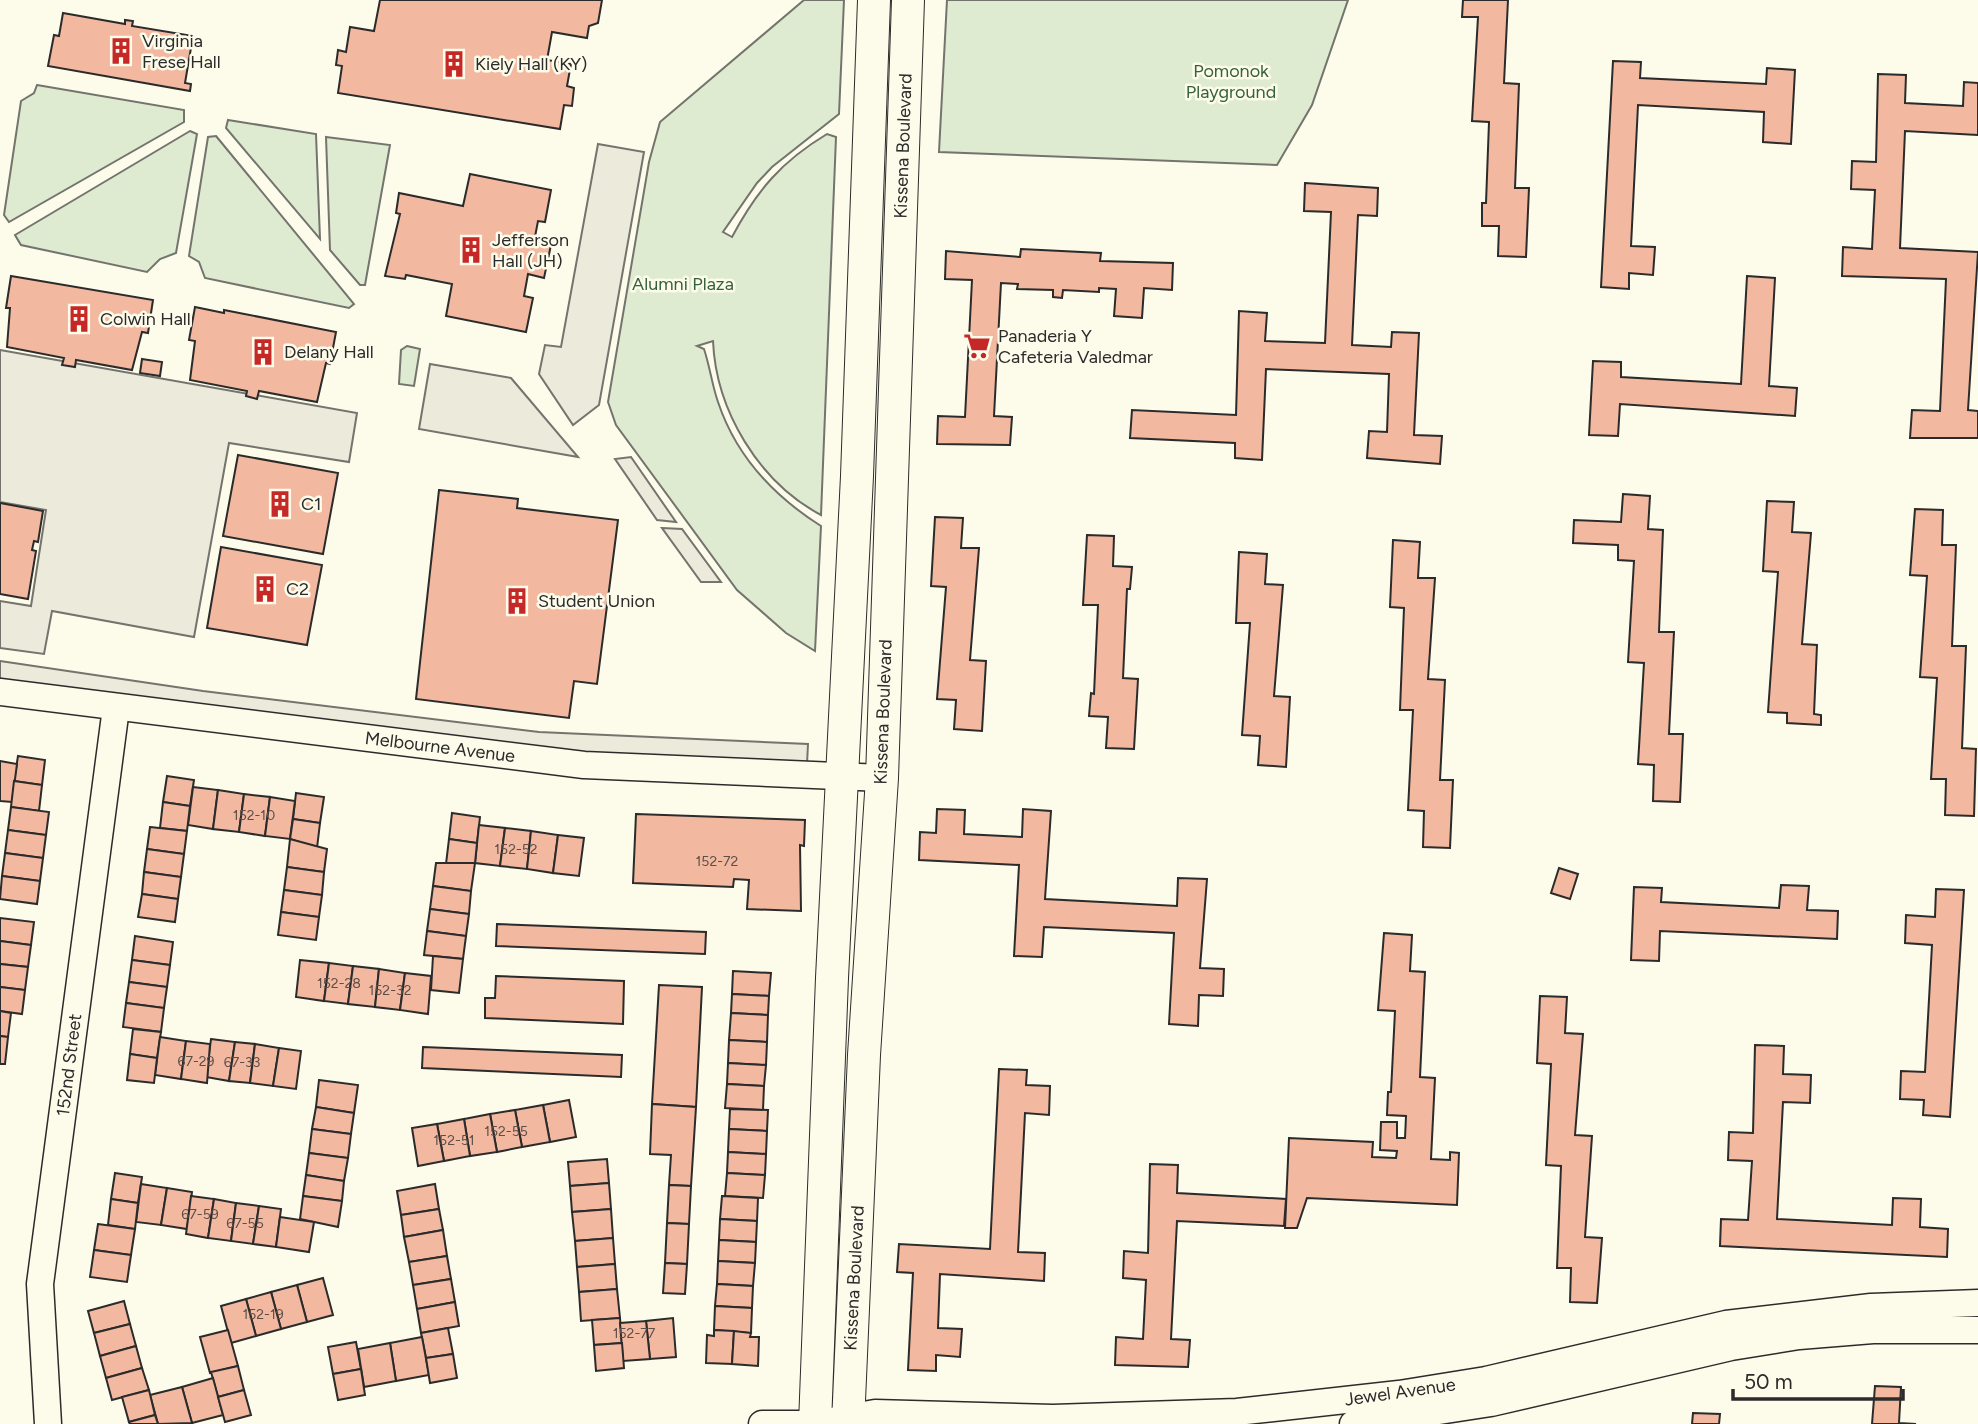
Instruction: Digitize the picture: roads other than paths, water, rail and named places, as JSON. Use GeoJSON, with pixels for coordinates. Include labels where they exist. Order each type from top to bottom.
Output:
{"type":"FeatureCollection","features":[{"type":"Feature","properties":{"kind":"main road","name":"Kissena Boulevard"},"geometry":{"type":"LineString","coordinates":[[816,1424],[832,978],[844,777],[874,0]]}},
{"type":"Feature","properties":{"kind":"main road","name":"Kissena Boulevard"},"geometry":{"type":"LineString","coordinates":[[848,1420],[864,1055],[881,778],[908,0]]}},
{"type":"Feature","properties":{"kind":"street","name":"Melbourne Avenue"},"geometry":{"type":"LineString","coordinates":[[0,692],[583,765],[881,778]]}},
{"type":"Feature","properties":{"kind":"street","name":"152nd Street"},"geometry":{"type":"LineString","coordinates":[[48,1424],[40,1284],[116,708]]}},
{"type":"Feature","properties":{"kind":"street","name":"Jewel Avenue"},"geometry":{"type":"LineString","coordinates":[[762,1424],[816,1424],[895,1413],[1053,1418],[1237,1412],[1399,1394],[1486,1380],[1726,1324],[1871,1307],[1978,1303]]}},
{"type":"Feature","properties":{"kind":"street","name":"Jewel Avenue"},"geometry":{"type":"LineString","coordinates":[[1353,1424],[1491,1403],[1731,1347],[1799,1336],[1873,1330],[1978,1330]]}},
{"type":"Feature","properties":{"kind":"place","name":"Virginia Frese Hall"},"geometry":{"type":"Point","coordinates":[121,51]}},
{"type":"Feature","properties":{"kind":"place","name":"Kiely Hall (KY)"},"geometry":{"type":"Point","coordinates":[454,64]}},
{"type":"Feature","properties":{"kind":"place","name":"Jefferson Hall (JH)"},"geometry":{"type":"Point","coordinates":[471,250]}},
{"type":"Feature","properties":{"kind":"place","name":"Colwin Hall"},"geometry":{"type":"Point","coordinates":[79,319]}},
{"type":"Feature","properties":{"kind":"place","name":"Panaderia Y Cafeteria Valedmar"},"geometry":{"type":"Point","coordinates":[977,346]}},
{"type":"Feature","properties":{"kind":"place","name":"Delany Hall"},"geometry":{"type":"Point","coordinates":[263,352]}},
{"type":"Feature","properties":{"kind":"place","name":"C1"},"geometry":{"type":"Point","coordinates":[280,504]}},
{"type":"Feature","properties":{"kind":"place","name":"C2"},"geometry":{"type":"Point","coordinates":[265,589]}},
{"type":"Feature","properties":{"kind":"place","name":"Student Union"},"geometry":{"type":"Point","coordinates":[517,601]}},
{"type":"Feature","properties":{"kind":"park label","name":"Pomonok Playground"},"geometry":{"type":"Point","coordinates":[1231,81]}},
{"type":"Feature","properties":{"kind":"park label","name":"Alumni Plaza"},"geometry":{"type":"Point","coordinates":[683,284]}}]}
